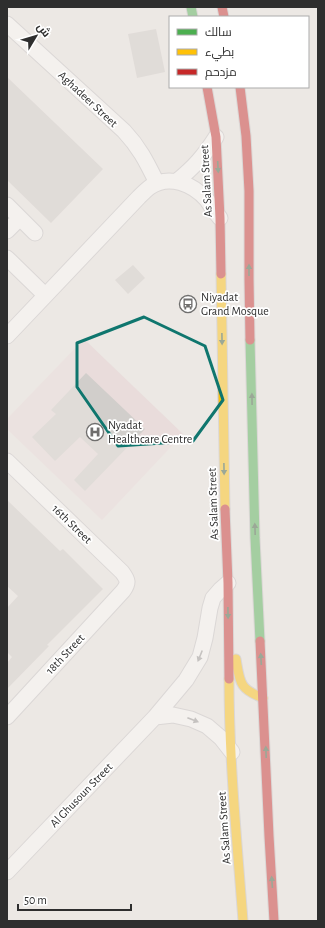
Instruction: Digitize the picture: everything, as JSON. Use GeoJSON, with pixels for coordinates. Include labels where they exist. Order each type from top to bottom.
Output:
{"type":"FeatureCollection","features":[{"type":"Feature","properties":{"kind":"street","name":"Aghadeer Street"},"geometry":{"type":"LineString","coordinates":[[7,24],[124,131],[141,152],[157,183]]}},
{"type":"Feature","properties":{"kind":"street","name":"As Salam Street"},"geometry":{"type":"LineString","coordinates":[[207,88],[216,137],[220,218],[224,479],[228,583],[229,704],[236,833],[244,921]]}},
{"type":"Feature","properties":{"kind":"street"},"geometry":{"type":"LineString","coordinates":[[240,88],[246,136],[249,191],[249,279],[255,538],[274,921]]}},
{"type":"Feature","properties":{"kind":"street"},"geometry":{"type":"LineString","coordinates":[[177,181],[199,162],[216,137]]}},
{"type":"Feature","properties":{"kind":"street"},"geometry":{"type":"LineString","coordinates":[[7,336],[151,186],[166,181],[177,181],[187,185],[206,199],[220,218]]}},
{"type":"Feature","properties":{"kind":"street"},"geometry":{"type":"LineString","coordinates":[[7,205],[35,232]]}},
{"type":"Feature","properties":{"kind":"street"},"geometry":{"type":"LineString","coordinates":[[7,231],[20,218]]}},
{"type":"Feature","properties":{"kind":"street"},"geometry":{"type":"LineString","coordinates":[[7,258],[45,295]]}},
{"type":"Feature","properties":{"kind":"street","name":"16th Street"},"geometry":{"type":"LineString","coordinates":[[7,461],[122,572],[127,581],[123,591]]}},
{"type":"Feature","properties":{"kind":"street","name":"Al Ghusoun Street"},"geometry":{"type":"LineString","coordinates":[[7,872],[155,717],[186,680],[200,657],[213,598],[228,583]]}},
{"type":"Feature","properties":{"kind":"street","name":"18th Street"},"geometry":{"type":"LineString","coordinates":[[7,717],[123,591]]}},
{"type":"Feature","properties":{"kind":"street"},"geometry":{"type":"LineString","coordinates":[[229,642],[234,652],[241,682],[246,690],[263,698]]}},
{"type":"Feature","properties":{"kind":"street"},"geometry":{"type":"LineString","coordinates":[[252,705],[263,698]]}},
{"type":"Feature","properties":{"kind":"street"},"geometry":{"type":"LineString","coordinates":[[155,717],[173,716],[191,719],[207,726],[221,738],[232,752]]}},
{"type":"Feature","properties":{"kind":"street"},"geometry":{"type":"LineString","coordinates":[[231,733],[238,718]]}},
{"type":"Feature","properties":{"kind":"highlighted area"},"geometry":{"type":"Polygon","coordinates":[[[144,317],[205,346],[223,400],[193,441],[118,446],[77,387],[77,343],[144,317]]]}},
{"type":"Feature","properties":{"kind":"shaded area","name":"Nyadat Healthcare Centre"},"geometry":{"type":"Polygon","coordinates":[[[84,339],[183,434],[102,520],[7,429],[7,419],[84,339]]]}},
{"type":"Feature","properties":{"kind":"building"},"geometry":{"type":"Polygon","coordinates":[[[156,29],[165,72],[137,78],[128,34],[156,29]]]}},
{"type":"Feature","properties":{"kind":"building"},"geometry":{"type":"Polygon","coordinates":[[[7,77],[103,169],[51,223],[7,180],[7,77]]]}},
{"type":"Feature","properties":{"kind":"building"},"geometry":{"type":"Polygon","coordinates":[[[133,265],[145,278],[128,294],[115,280],[133,265]]]}},
{"type":"Feature","properties":{"kind":"building"},"geometry":{"type":"Polygon","coordinates":[[[86,373],[145,429],[85,491],[74,480],[98,454],[80,437],[55,461],[32,437],[56,414],[51,410],[86,373]]]}},
{"type":"Feature","properties":{"kind":"building"},"geometry":{"type":"Polygon","coordinates":[[[7,500],[60,551],[63,549],[103,589],[47,645],[49,646],[7,689],[7,663],[12,657],[7,652],[7,608],[18,596],[7,586],[7,500]]]}},
{"type":"Feature","properties":{"kind":"traffic: fast"},"geometry":{"type":"LineString","coordinates":[[191,7],[193,16]]}},
{"type":"Feature","properties":{"kind":"traffic: fast"},"geometry":{"type":"LineString","coordinates":[[250,340],[255,538],[260,641]]}},
{"type":"Feature","properties":{"kind":"traffic: slow"},"geometry":{"type":"LineString","coordinates":[[221,274],[225,509]]}},
{"type":"Feature","properties":{"kind":"traffic: slow"},"geometry":{"type":"LineString","coordinates":[[236,659],[242,684],[249,691],[263,698]]}},
{"type":"Feature","properties":{"kind":"traffic: slow"},"geometry":{"type":"LineString","coordinates":[[229,679],[232,770],[243,921]]}},
{"type":"Feature","properties":{"kind":"traffic: jam"},"geometry":{"type":"LineString","coordinates":[[222,7],[224,16]]}},
{"type":"Feature","properties":{"kind":"traffic: jam"},"geometry":{"type":"LineString","coordinates":[[207,88],[216,137],[221,274]]}},
{"type":"Feature","properties":{"kind":"traffic: jam"},"geometry":{"type":"LineString","coordinates":[[240,88],[246,136],[249,191],[250,340]]}},
{"type":"Feature","properties":{"kind":"traffic: jam"},"geometry":{"type":"LineString","coordinates":[[225,509],[228,583],[229,679]]}},
{"type":"Feature","properties":{"kind":"traffic: jam"},"geometry":{"type":"LineString","coordinates":[[260,641],[274,921]]}},
{"type":"Feature","properties":{"kind":"place","name":"Niyadat Grand Mosque"},"geometry":{"type":"Point","coordinates":[188,304]}},
{"type":"Feature","properties":{"kind":"place","name":"Nyadat Healthcare Centre"},"geometry":{"type":"Point","coordinates":[95,432]}}]}
